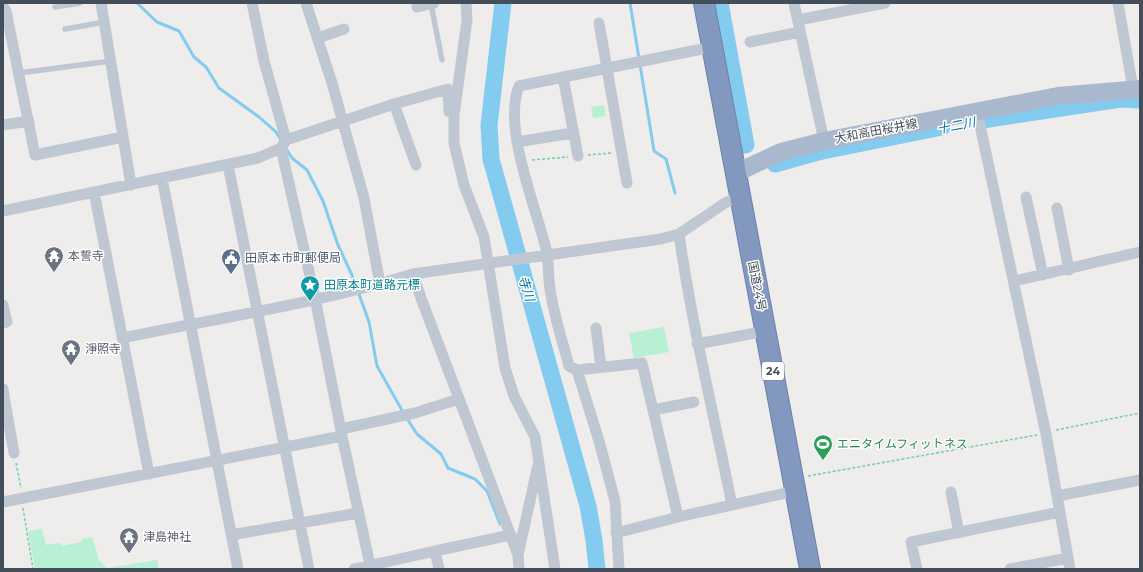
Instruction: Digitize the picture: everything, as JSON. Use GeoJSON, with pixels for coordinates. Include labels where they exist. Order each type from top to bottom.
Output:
{"type":"FeatureCollection","features":[{"type":"Feature","properties":{"kind":"highway","name":"国道24号"},"geometry":{"type":"LineString","coordinates":[[704,3],[810,569]]}},
{"type":"Feature","properties":{"kind":"main road","name":"大和高田桜井線"},"geometry":{"type":"LineString","coordinates":[[736,173],[781,152],[824,141],[1058,96],[1136,89]]}},
{"type":"Feature","properties":{"kind":"street"},"geometry":{"type":"LineString","coordinates":[[102,3],[131,185]]}},
{"type":"Feature","properties":{"kind":"street"},"geometry":{"type":"LineString","coordinates":[[252,3],[283,144],[341,432],[370,565]]}},
{"type":"Feature","properties":{"kind":"street"},"geometry":{"type":"LineString","coordinates":[[306,3],[343,122],[364,198],[380,284]]}},
{"type":"Feature","properties":{"kind":"street"},"geometry":{"type":"LineString","coordinates":[[417,7],[432,3]]}},
{"type":"Feature","properties":{"kind":"street"},"geometry":{"type":"LineString","coordinates":[[466,3],[467,20],[454,115],[454,143],[462,178],[484,237],[490,263],[505,368],[514,396],[535,437],[555,569]]}},
{"type":"Feature","properties":{"kind":"street"},"geometry":{"type":"LineString","coordinates":[[794,3],[824,141]]}},
{"type":"Feature","properties":{"kind":"street"},"geometry":{"type":"LineString","coordinates":[[798,20],[885,3]]}},
{"type":"Feature","properties":{"kind":"street"},"geometry":{"type":"LineString","coordinates":[[1118,3],[1136,89]]}},
{"type":"Feature","properties":{"kind":"street"},"geometry":{"type":"LineString","coordinates":[[3,7],[6,11],[35,155],[123,137]]}},
{"type":"Feature","properties":{"kind":"street"},"geometry":{"type":"LineString","coordinates":[[599,23],[627,183]]}},
{"type":"Feature","properties":{"kind":"street"},"geometry":{"type":"LineString","coordinates":[[318,38],[344,29]]}},
{"type":"Feature","properties":{"kind":"street"},"geometry":{"type":"LineString","coordinates":[[750,42],[800,32]]}},
{"type":"Feature","properties":{"kind":"street"},"geometry":{"type":"LineString","coordinates":[[678,517],[642,363],[577,370],[569,366],[553,302],[546,255],[536,209],[520,161],[514,113],[516,94],[519,86],[712,47]]}},
{"type":"Feature","properties":{"kind":"street"},"geometry":{"type":"LineString","coordinates":[[563,77],[572,133],[578,156]]}},
{"type":"Feature","properties":{"kind":"street"},"geometry":{"type":"LineString","coordinates":[[3,211],[258,158],[283,144],[343,122],[394,104],[448,89],[450,114],[454,115]]}},
{"type":"Feature","properties":{"kind":"street"},"geometry":{"type":"LineString","coordinates":[[394,104],[416,166]]}},
{"type":"Feature","properties":{"kind":"street"},"geometry":{"type":"LineString","coordinates":[[977,111],[1046,434],[1069,564],[1010,569]]}},
{"type":"Feature","properties":{"kind":"street"},"geometry":{"type":"LineString","coordinates":[[3,125],[29,121]]}},
{"type":"Feature","properties":{"kind":"street"},"geometry":{"type":"LineString","coordinates":[[517,142],[572,133]]}},
{"type":"Feature","properties":{"kind":"street"},"geometry":{"type":"LineString","coordinates":[[228,165],[286,448],[309,569]]}},
{"type":"Feature","properties":{"kind":"street"},"geometry":{"type":"LineString","coordinates":[[162,178],[238,569]]}},
{"type":"Feature","properties":{"kind":"street"},"geometry":{"type":"LineString","coordinates":[[94,192],[149,474]]}},
{"type":"Feature","properties":{"kind":"street"},"geometry":{"type":"LineString","coordinates":[[122,338],[380,284],[414,274],[661,240],[679,234],[725,203],[740,196]]}},
{"type":"Feature","properties":{"kind":"street"},"geometry":{"type":"LineString","coordinates":[[1026,197],[1043,275]]}},
{"type":"Feature","properties":{"kind":"street"},"geometry":{"type":"LineString","coordinates":[[1057,208],[1069,270]]}},
{"type":"Feature","properties":{"kind":"street"},"geometry":{"type":"LineString","coordinates":[[679,234],[687,291],[697,344],[714,413],[732,505]]}},
{"type":"Feature","properties":{"kind":"street"},"geometry":{"type":"LineString","coordinates":[[1014,281],[1069,270],[1140,252]]}},
{"type":"Feature","properties":{"kind":"street"},"geometry":{"type":"LineString","coordinates":[[414,274],[421,298],[511,535],[518,555],[519,569]]}},
{"type":"Feature","properties":{"kind":"street"},"geometry":{"type":"LineString","coordinates":[[3,305],[7,322],[3,323]]}},
{"type":"Feature","properties":{"kind":"street"},"geometry":{"type":"LineString","coordinates":[[596,328],[601,367]]}},
{"type":"Feature","properties":{"kind":"street"},"geometry":{"type":"LineString","coordinates":[[697,344],[766,331]]}},
{"type":"Feature","properties":{"kind":"street"},"geometry":{"type":"LineString","coordinates":[[577,370],[599,441],[615,501],[619,569]]}},
{"type":"Feature","properties":{"kind":"street"},"geometry":{"type":"LineString","coordinates":[[3,390],[14,453]]}},
{"type":"Feature","properties":{"kind":"street"},"geometry":{"type":"LineString","coordinates":[[3,502],[286,448],[459,399]]}},
{"type":"Feature","properties":{"kind":"street"},"geometry":{"type":"LineString","coordinates":[[653,410],[694,402]]}},
{"type":"Feature","properties":{"kind":"street"},"geometry":{"type":"LineString","coordinates":[[518,555],[539,458]]}},
{"type":"Feature","properties":{"kind":"street"},"geometry":{"type":"LineString","coordinates":[[1057,496],[1140,480]]}},
{"type":"Feature","properties":{"kind":"street"},"geometry":{"type":"LineString","coordinates":[[616,532],[732,505],[794,485]]}},
{"type":"Feature","properties":{"kind":"street"},"geometry":{"type":"LineString","coordinates":[[951,492],[959,533]]}},
{"type":"Feature","properties":{"kind":"street"},"geometry":{"type":"LineString","coordinates":[[917,569],[911,542],[1060,512]]}},
{"type":"Feature","properties":{"kind":"street"},"geometry":{"type":"LineString","coordinates":[[231,535],[358,513]]}},
{"type":"Feature","properties":{"kind":"street"},"geometry":{"type":"LineString","coordinates":[[354,569],[511,535]]}},
{"type":"Feature","properties":{"kind":"street"},"geometry":{"type":"LineString","coordinates":[[435,551],[439,569]]}},
{"type":"Feature","properties":{"kind":"lane"},"geometry":{"type":"LineString","coordinates":[[55,7],[80,3]]}},
{"type":"Feature","properties":{"kind":"lane"},"geometry":{"type":"LineString","coordinates":[[432,3],[442,60]]}},
{"type":"Feature","properties":{"kind":"lane"},"geometry":{"type":"LineString","coordinates":[[65,29],[105,22]]}},
{"type":"Feature","properties":{"kind":"lane"},"geometry":{"type":"LineString","coordinates":[[19,73],[111,61]]}},
{"type":"Feature","properties":{"kind":"path"},"geometry":{"type":"LineString","coordinates":[[794,485],[917,456],[1046,434],[1051,431],[1140,413]]}},
{"type":"Feature","properties":{"kind":"path"},"geometry":{"type":"LineString","coordinates":[[14,453],[22,494],[21,499],[33,569]]}},
{"type":"Feature","properties":{"kind":"green space"},"geometry":{"type":"Polygon","coordinates":[[[604,105],[606,116],[593,118],[591,107],[604,105]]]}},
{"type":"Feature","properties":{"kind":"green space"},"geometry":{"type":"Polygon","coordinates":[[[664,327],[669,352],[634,358],[629,333],[664,327]]]}},
{"type":"Feature","properties":{"kind":"green space","name":"津島神社"},"geometry":{"type":"Polygon","coordinates":[[[42,529],[46,545],[60,543],[62,546],[81,542],[82,539],[92,537],[99,560],[107,568],[157,560],[159,569],[35,569],[28,531],[42,529]]]}},
{"type":"Feature","properties":{"kind":"waterway"},"geometry":{"type":"LineString","coordinates":[[137,3],[157,22],[179,31],[194,57],[206,67],[219,88],[259,117],[276,132],[281,140]]}},
{"type":"Feature","properties":{"kind":"waterway","name":"寺川"},"geometry":{"type":"LineString","coordinates":[[503,3],[489,125],[491,159],[588,506],[597,569]]}},
{"type":"Feature","properties":{"kind":"waterway"},"geometry":{"type":"LineString","coordinates":[[630,3],[654,151],[666,159],[675,193]]}},
{"type":"Feature","properties":{"kind":"waterway","name":"十二川"},"geometry":{"type":"LineString","coordinates":[[720,3],[746,145]]}},
{"type":"Feature","properties":{"kind":"waterway","name":"十二川"},"geometry":{"type":"LineString","coordinates":[[982,120],[1121,99],[1140,100]]}},
{"type":"Feature","properties":{"kind":"waterway","name":"十二川"},"geometry":{"type":"LineString","coordinates":[[775,164],[818,152],[942,127]]}},
{"type":"Feature","properties":{"kind":"waterway"},"geometry":{"type":"LineString","coordinates":[[285,147],[292,158],[307,170],[323,201],[338,245],[352,275],[369,322],[377,366],[403,412]]}},
{"type":"Feature","properties":{"kind":"waterway"},"geometry":{"type":"LineString","coordinates":[[406,417],[417,434],[441,454],[448,468],[475,479],[487,491],[500,524]]}},
{"type":"Feature","properties":{"kind":"place","name":"本誓寺"},"geometry":{"type":"Point","coordinates":[54,273]}},
{"type":"Feature","properties":{"kind":"place","name":"田原本市町郵便局"},"geometry":{"type":"Point","coordinates":[231,275]}},
{"type":"Feature","properties":{"kind":"place","name":"田原本町道路元標"},"geometry":{"type":"Point","coordinates":[310,302]}},
{"type":"Feature","properties":{"kind":"place","name":"淨照寺"},"geometry":{"type":"Point","coordinates":[71,366]}},
{"type":"Feature","properties":{"kind":"place","name":"エニタイムフィットネス"},"geometry":{"type":"Point","coordinates":[823,461]}},
{"type":"Feature","properties":{"kind":"place","name":"津島神社"},"geometry":{"type":"Point","coordinates":[129,554]}}]}
